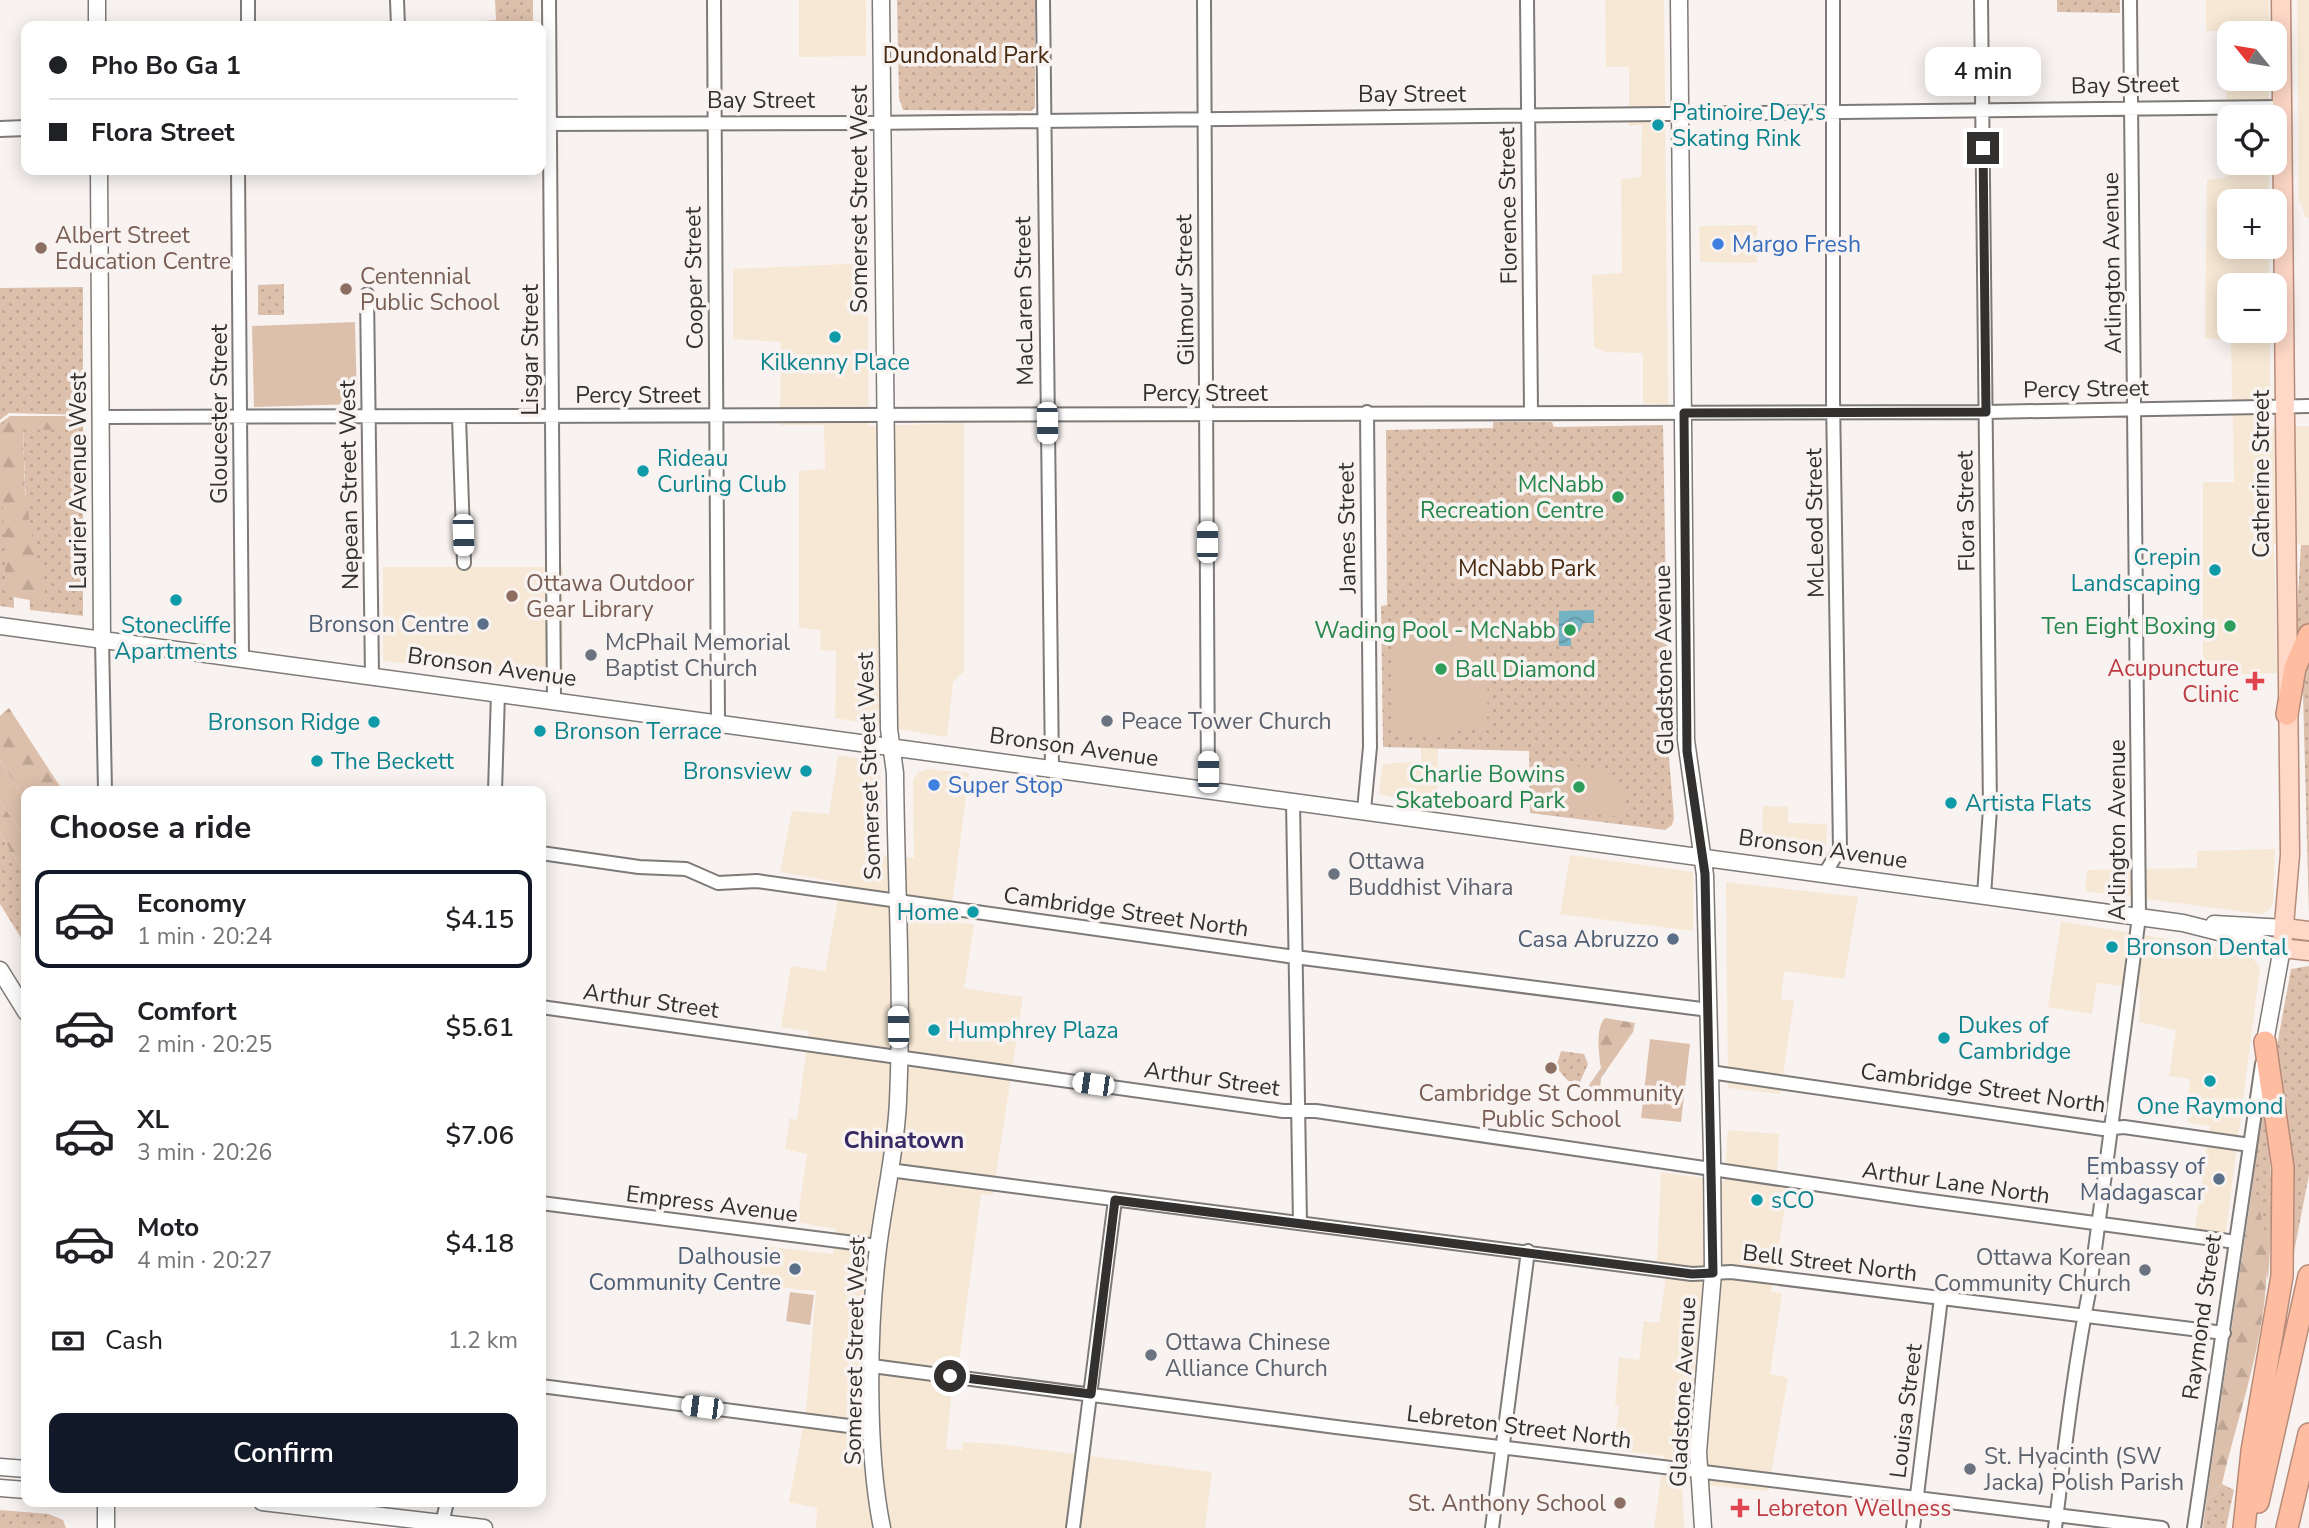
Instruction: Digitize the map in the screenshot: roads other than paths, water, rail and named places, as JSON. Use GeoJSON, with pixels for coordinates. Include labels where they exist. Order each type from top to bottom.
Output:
{"type":"FeatureCollection","features":[{"type":"Feature","properties":{"kind":"highway"},"geometry":{"type":"LineString","coordinates":[[2287,714],[2295,668],[2309,635]]}},
{"type":"Feature","properties":{"kind":"highway"},"geometry":{"type":"LineString","coordinates":[[2244,1528],[2252,1451],[2282,1276],[2283,1168],[2265,1042]]}},
{"type":"Feature","properties":{"kind":"highway"},"geometry":{"type":"LineString","coordinates":[[2252,1528],[2309,1276]]}},
{"type":"Feature","properties":{"kind":"highway"},"geometry":{"type":"LineString","coordinates":[[2287,1528],[2309,1434]]}},
{"type":"Feature","properties":{"kind":"main road"},"geometry":{"type":"LineString","coordinates":[[97,0],[97,21]]}},
{"type":"Feature","properties":{"kind":"main road","name":"Somerset Street West"},"geometry":{"type":"LineString","coordinates":[[881,0],[883,415],[890,746],[895,772],[898,1056],[897,1109],[878,1246],[872,1366],[874,1479],[883,1528]]}},
{"type":"Feature","properties":{"kind":"main road","name":"Gladstone Avenue"},"geometry":{"type":"LineString","coordinates":[[1679,0],[1687,760],[1703,857],[1712,1169],[1713,1273],[1698,1470],[1703,1528]]}},
{"type":"Feature","properties":{"kind":"main road","name":"Catherine Street"},"geometry":{"type":"LineString","coordinates":[[2281,0],[2283,105]]}},
{"type":"Feature","properties":{"kind":"main road","name":"Laurier Avenue West"},"geometry":{"type":"LineString","coordinates":[[99,175],[102,639]]}},
{"type":"Feature","properties":{"kind":"main road","name":"Catherine Street"},"geometry":{"type":"LineString","coordinates":[[2282,947],[2290,855],[2283,175]]}},
{"type":"Feature","properties":{"kind":"main road","name":"Bronson Avenue"},"geometry":{"type":"LineString","coordinates":[[0,626],[2183,923],[2309,931]]}},
{"type":"Feature","properties":{"kind":"main road","name":"Bronson Avenue"},"geometry":{"type":"LineString","coordinates":[[2183,923],[2309,951]]}},
{"type":"Feature","properties":{"kind":"main road","name":"Raymond Street"},"geometry":{"type":"LineString","coordinates":[[2265,1042],[2282,947]]}},
{"type":"Feature","properties":{"kind":"main road"},"geometry":{"type":"LineString","coordinates":[[0,970],[21,1004]]}},
{"type":"Feature","properties":{"kind":"main road"},"geometry":{"type":"LineString","coordinates":[[0,1467],[21,1469]]}},
{"type":"Feature","properties":{"kind":"main road"},"geometry":{"type":"LineString","coordinates":[[0,1488],[21,1490]]}},
{"type":"Feature","properties":{"kind":"main road"},"geometry":{"type":"LineString","coordinates":[[106,1507],[106,1528]]}},
{"type":"Feature","properties":{"kind":"main road"},"geometry":{"type":"LineString","coordinates":[[301,1507],[484,1528]]}},
{"type":"Feature","properties":{"kind":"street"},"geometry":{"type":"LineString","coordinates":[[248,0],[248,21]]}},
{"type":"Feature","properties":{"kind":"street"},"geometry":{"type":"LineString","coordinates":[[397,0],[398,21]]}},
{"type":"Feature","properties":{"kind":"street","name":"Lisgar Street"},"geometry":{"type":"LineString","coordinates":[[546,93],[549,0]]}},
{"type":"Feature","properties":{"kind":"street","name":"Cooper Street"},"geometry":{"type":"LineString","coordinates":[[713,0],[718,416],[718,723]]}},
{"type":"Feature","properties":{"kind":"street","name":"MacLaren Street"},"geometry":{"type":"LineString","coordinates":[[1043,0],[1052,769]]}},
{"type":"Feature","properties":{"kind":"street","name":"Gilmour Street"},"geometry":{"type":"LineString","coordinates":[[1204,0],[1208,790]]}},
{"type":"Feature","properties":{"kind":"street","name":"Florence Street"},"geometry":{"type":"LineString","coordinates":[[1527,0],[1531,411]]}},
{"type":"Feature","properties":{"kind":"street","name":"McLeod Street"},"geometry":{"type":"LineString","coordinates":[[1825,873],[1840,849],[1834,412],[1833,0]]}},
{"type":"Feature","properties":{"kind":"street","name":"Flora Street"},"geometry":{"type":"LineString","coordinates":[[1981,0],[1990,808],[1984,895]]}},
{"type":"Feature","properties":{"kind":"street","name":"Arlington Avenue"},"geometry":{"type":"LineString","coordinates":[[2054,1528],[2064,1434],[2113,1127],[2139,917],[2130,0]]}},
{"type":"Feature","properties":{"kind":"street","name":"Bay Street"},"geometry":{"type":"LineString","coordinates":[[546,124],[882,123],[2217,107]]}},
{"type":"Feature","properties":{"kind":"street"},"geometry":{"type":"LineString","coordinates":[[0,129],[21,128]]}},
{"type":"Feature","properties":{"kind":"street","name":"Lisgar Street"},"geometry":{"type":"LineString","coordinates":[[546,166],[552,417],[554,701]]}},
{"type":"Feature","properties":{"kind":"street","name":"Gloucester Street"},"geometry":{"type":"LineString","coordinates":[[238,175],[242,658]]}},
{"type":"Feature","properties":{"kind":"street","name":"Nepean Street West"},"geometry":{"type":"LineString","coordinates":[[366,294],[372,676]]}},
{"type":"Feature","properties":{"kind":"street","name":"Percy Street"},"geometry":{"type":"LineString","coordinates":[[100,417],[1531,411],[1986,412],[2135,409],[2285,411],[2309,406]]}},
{"type":"Feature","properties":{"kind":"street","name":"James Street"},"geometry":{"type":"LineString","coordinates":[[1364,810],[1370,747],[1367,412]]}},
{"type":"Feature","properties":{"kind":"street"},"geometry":{"type":"LineString","coordinates":[[459,417],[464,562]]}},
{"type":"Feature","properties":{"kind":"street","name":"Laurier Avenue West"},"geometry":{"type":"LineString","coordinates":[[102,639],[105,786]]}},
{"type":"Feature","properties":{"kind":"street"},"geometry":{"type":"LineString","coordinates":[[495,786],[498,693]]}},
{"type":"Feature","properties":{"kind":"street"},"geometry":{"type":"LineString","coordinates":[[1293,802],[1301,1110],[1300,1223]]}},
{"type":"Feature","properties":{"kind":"street","name":"Cambridge Street North"},"geometry":{"type":"LineString","coordinates":[[546,854],[639,866],[686,869],[712,881],[757,881],[1295,957],[1709,1010]]}},
{"type":"Feature","properties":{"kind":"street","name":"Arthur Street"},"geometry":{"type":"LineString","coordinates":[[546,1008],[1283,1111],[1301,1110],[1712,1169]]}},
{"type":"Feature","properties":{"kind":"street","name":"Raymond Street"},"geometry":{"type":"LineString","coordinates":[[2194,1528],[2265,1042]]}},
{"type":"Feature","properties":{"kind":"street","name":"Cambridge Street North"},"geometry":{"type":"LineString","coordinates":[[1710,1072],[2103,1129],[2113,1127],[2250,1145]]}},
{"type":"Feature","properties":{"kind":"street","name":"Arthur Lane North"},"geometry":{"type":"LineString","coordinates":[[1712,1169],[2236,1242]]}},
{"type":"Feature","properties":{"kind":"street","name":"Bell Street North"},"geometry":{"type":"LineString","coordinates":[[889,1170],[1692,1274],[1731,1272],[2224,1334]]}},
{"type":"Feature","properties":{"kind":"street"},"geometry":{"type":"LineString","coordinates":[[1073,1528],[1115,1200]]}},
{"type":"Feature","properties":{"kind":"street","name":"Empress Avenue"},"geometry":{"type":"LineString","coordinates":[[546,1204],[878,1246]]}},
{"type":"Feature","properties":{"kind":"street"},"geometry":{"type":"LineString","coordinates":[[1492,1528],[1528,1251]]}},
{"type":"Feature","properties":{"kind":"street","name":"Louisa Street"},"geometry":{"type":"LineString","coordinates":[[1913,1528],[1941,1298]]}},
{"type":"Feature","properties":{"kind":"street","name":"Lebreton Street North"},"geometry":{"type":"LineString","coordinates":[[872,1366],[1267,1418],[2162,1528]]}},
{"type":"Feature","properties":{"kind":"street"},"geometry":{"type":"LineString","coordinates":[[546,1387],[872,1429]]}},
{"type":"Feature","properties":{"kind":"street"},"geometry":{"type":"LineString","coordinates":[[442,1525],[446,1507]]}},
{"type":"Feature","properties":{"kind":"water","name":"Wading Pool - McNabb"},"geometry":{"type":"Polygon","coordinates":[[[1594,610],[1594,623],[1583,623],[1580,631],[1571,635],[1571,646],[1559,646],[1559,611],[1594,610]]]}},
{"type":"Feature","properties":{"kind":"place","name":"Patinoire Dey's Skating Rink"},"geometry":{"type":"Point","coordinates":[1658,125]}},
{"type":"Feature","properties":{"kind":"place","name":"Margo Fresh"},"geometry":{"type":"Point","coordinates":[1718,244]}},
{"type":"Feature","properties":{"kind":"place","name":"Albert Street Education Centre"},"geometry":{"type":"Point","coordinates":[41,248]}},
{"type":"Feature","properties":{"kind":"place","name":"Centennial Public School"},"geometry":{"type":"Point","coordinates":[346,289]}},
{"type":"Feature","properties":{"kind":"place","name":"Kilkenny Place"},"geometry":{"type":"Point","coordinates":[835,337]}},
{"type":"Feature","properties":{"kind":"place","name":"Rideau Curling Club"},"geometry":{"type":"Point","coordinates":[643,471]}},
{"type":"Feature","properties":{"kind":"place","name":"McNabb Recreation Centre"},"geometry":{"type":"Point","coordinates":[1618,497]}},
{"type":"Feature","properties":{"kind":"place","name":"Crepin Landscaping"},"geometry":{"type":"Point","coordinates":[2215,570]}},
{"type":"Feature","properties":{"kind":"place","name":"Ottawa Outdoor Gear Library"},"geometry":{"type":"Point","coordinates":[512,596]}},
{"type":"Feature","properties":{"kind":"place","name":"Stonecliffe Apartments"},"geometry":{"type":"Point","coordinates":[176,600]}},
{"type":"Feature","properties":{"kind":"place","name":"Bronson Centre"},"geometry":{"type":"Point","coordinates":[483,624]}},
{"type":"Feature","properties":{"kind":"place","name":"Ten Eight Boxing"},"geometry":{"type":"Point","coordinates":[2230,626]}},
{"type":"Feature","properties":{"kind":"place","name":"Wading Pool - McNabb"},"geometry":{"type":"Point","coordinates":[1570,630]}},
{"type":"Feature","properties":{"kind":"place","name":"McPhail Memorial Baptist Church"},"geometry":{"type":"Point","coordinates":[591,655]}},
{"type":"Feature","properties":{"kind":"place","name":"Ball Diamond"},"geometry":{"type":"Point","coordinates":[1441,669]}},
{"type":"Feature","properties":{"kind":"place","name":"Acupuncture Clinic"},"geometry":{"type":"Point","coordinates":[2255,681]}},
{"type":"Feature","properties":{"kind":"place","name":"Peace Tower Church"},"geometry":{"type":"Point","coordinates":[1107,721]}},
{"type":"Feature","properties":{"kind":"place","name":"Bronson Ridge"},"geometry":{"type":"Point","coordinates":[374,722]}},
{"type":"Feature","properties":{"kind":"place","name":"Bronson Terrace"},"geometry":{"type":"Point","coordinates":[540,731]}},
{"type":"Feature","properties":{"kind":"place","name":"The Beckett"},"geometry":{"type":"Point","coordinates":[317,761]}},
{"type":"Feature","properties":{"kind":"place","name":"Bronsview"},"geometry":{"type":"Point","coordinates":[806,771]}},
{"type":"Feature","properties":{"kind":"place","name":"Super Stop"},"geometry":{"type":"Point","coordinates":[934,785]}},
{"type":"Feature","properties":{"kind":"place","name":"Charlie Bowins Skateboard Park"},"geometry":{"type":"Point","coordinates":[1579,787]}},
{"type":"Feature","properties":{"kind":"place","name":"Artista Flats"},"geometry":{"type":"Point","coordinates":[1951,803]}},
{"type":"Feature","properties":{"kind":"place","name":"Ottawa Buddhist Vihara"},"geometry":{"type":"Point","coordinates":[1334,874]}},
{"type":"Feature","properties":{"kind":"place","name":"Home"},"geometry":{"type":"Point","coordinates":[973,912]}},
{"type":"Feature","properties":{"kind":"place","name":"Casa Abruzzo"},"geometry":{"type":"Point","coordinates":[1673,939]}},
{"type":"Feature","properties":{"kind":"place","name":"Bronson Dental"},"geometry":{"type":"Point","coordinates":[2112,947]}},
{"type":"Feature","properties":{"kind":"place","name":"Humphrey Plaza"},"geometry":{"type":"Point","coordinates":[934,1030]}},
{"type":"Feature","properties":{"kind":"place","name":"Dukes of Cambridge"},"geometry":{"type":"Point","coordinates":[1944,1038]}},
{"type":"Feature","properties":{"kind":"place","name":"Cambridge St Community Public School"},"geometry":{"type":"Point","coordinates":[1551,1068]}},
{"type":"Feature","properties":{"kind":"place","name":"One Raymond"},"geometry":{"type":"Point","coordinates":[2210,1081]}},
{"type":"Feature","properties":{"kind":"place","name":"Embassy of Madagascar"},"geometry":{"type":"Point","coordinates":[2219,1179]}},
{"type":"Feature","properties":{"kind":"place","name":"sCO"},"geometry":{"type":"Point","coordinates":[1757,1200]}},
{"type":"Feature","properties":{"kind":"place","name":"Dalhousie Community Centre"},"geometry":{"type":"Point","coordinates":[795,1269]}},
{"type":"Feature","properties":{"kind":"place","name":"Ottawa Korean Community Church"},"geometry":{"type":"Point","coordinates":[2145,1270]}},
{"type":"Feature","properties":{"kind":"place","name":"Ottawa Chinese Alliance Church"},"geometry":{"type":"Point","coordinates":[1151,1355]}},
{"type":"Feature","properties":{"kind":"place","name":"St. Hyacinth (SW Jacka) Polish Parish"},"geometry":{"type":"Point","coordinates":[1970,1469]}},
{"type":"Feature","properties":{"kind":"place","name":"St. Anthony School"},"geometry":{"type":"Point","coordinates":[1620,1503]}},
{"type":"Feature","properties":{"kind":"place","name":"Lebreton Wellness"},"geometry":{"type":"Point","coordinates":[1740,1508]}},
{"type":"Feature","properties":{"kind":"district","name":"Chinatown"},"geometry":{"type":"Point","coordinates":[904,1140]}},
{"type":"Feature","properties":{"kind":"park label","name":"Dundonald Park"},"geometry":{"type":"Point","coordinates":[966,55]}},
{"type":"Feature","properties":{"kind":"park label","name":"McNabb Park"},"geometry":{"type":"Point","coordinates":[1527,568]}}]}
